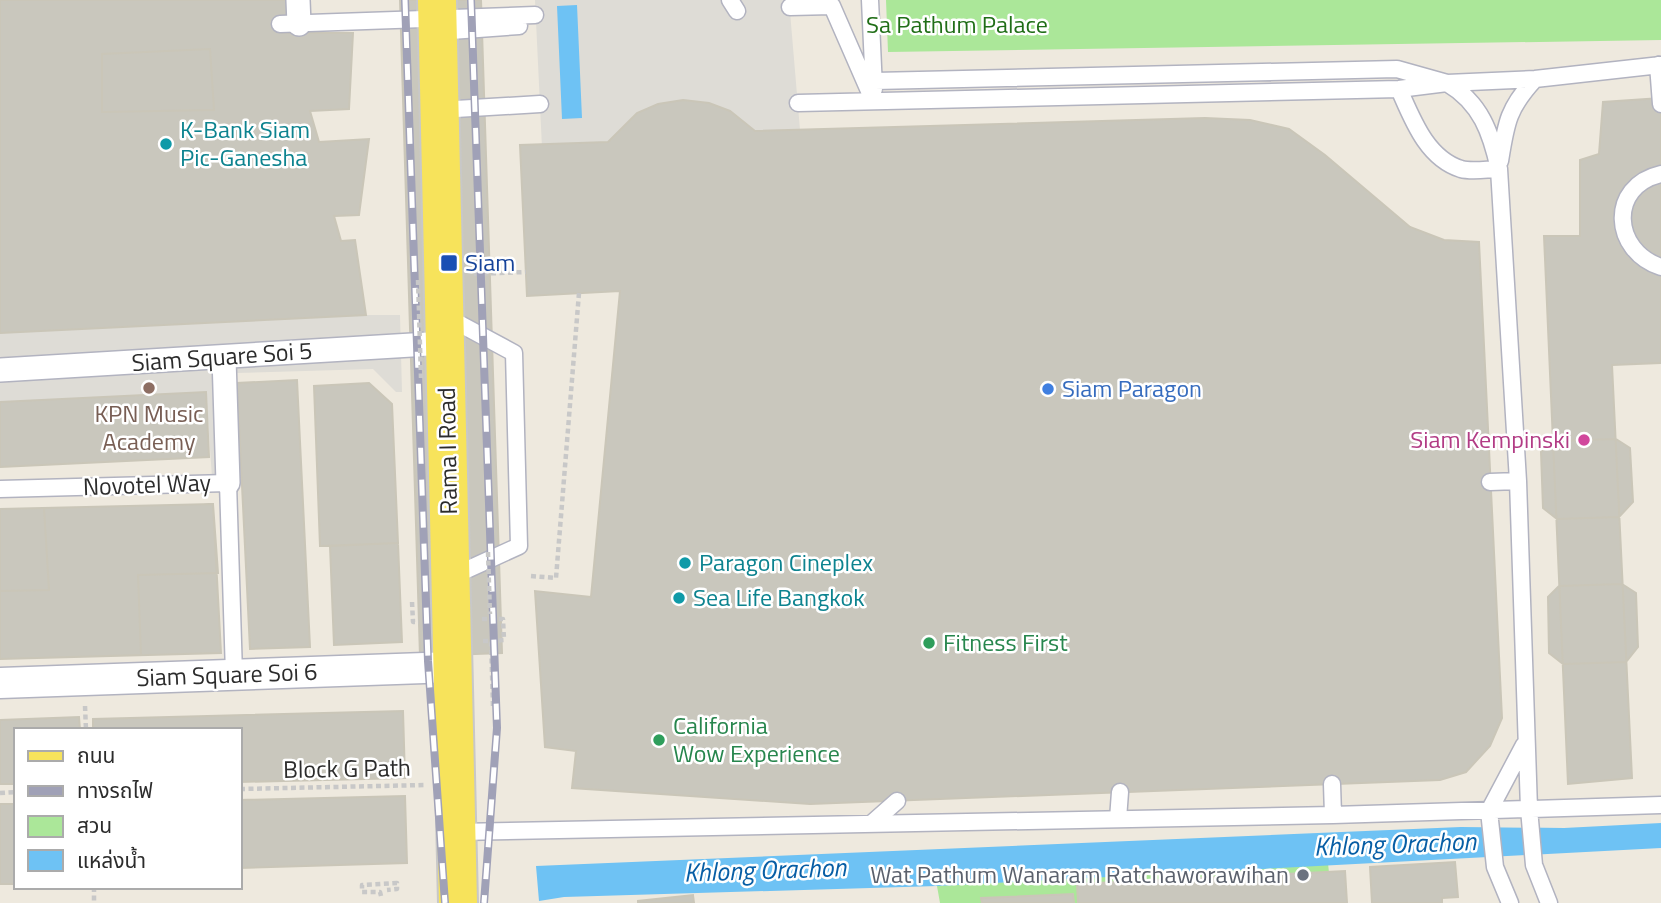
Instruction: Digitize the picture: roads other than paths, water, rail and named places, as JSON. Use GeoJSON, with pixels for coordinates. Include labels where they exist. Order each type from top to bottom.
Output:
{"type":"FeatureCollection","features":[{"type":"Feature","properties":{"kind":"main road","name":"Rama I Road"},"geometry":{"type":"LineString","coordinates":[[437,17],[458,903]]}},
{"type":"Feature","properties":{"kind":"street"},"geometry":{"type":"LineString","coordinates":[[289,24],[298,0]]}},
{"type":"Feature","properties":{"kind":"street","name":"Siam Square Soi 5"},"geometry":{"type":"LineString","coordinates":[[0,370],[224,358],[445,330]]}},
{"type":"Feature","properties":{"kind":"street"},"geometry":{"type":"LineString","coordinates":[[224,358],[228,482]]}},
{"type":"Feature","properties":{"kind":"street","name":"Siam Square Soi 6"},"geometry":{"type":"LineString","coordinates":[[0,683],[453,667]]}},
{"type":"Feature","properties":{"kind":"lane"},"geometry":{"type":"LineString","coordinates":[[870,0],[874,102]]}},
{"type":"Feature","properties":{"kind":"lane"},"geometry":{"type":"LineString","coordinates":[[790,7],[836,3],[874,102]]}},
{"type":"Feature","properties":{"kind":"lane"},"geometry":{"type":"LineString","coordinates":[[289,24],[437,17],[535,20]]}},
{"type":"Feature","properties":{"kind":"lane"},"geometry":{"type":"LineString","coordinates":[[798,103],[1399,89],[1447,83],[1535,79],[1659,65],[1661,103]]}},
{"type":"Feature","properties":{"kind":"lane"},"geometry":{"type":"LineString","coordinates":[[875,81],[1397,69],[1447,83],[1478,109],[1490,133],[1499,169],[1518,481],[1529,817],[1533,860],[1549,903]]}},
{"type":"Feature","properties":{"kind":"lane"},"geometry":{"type":"LineString","coordinates":[[1499,169],[1507,117],[1516,99],[1535,79]]}},
{"type":"Feature","properties":{"kind":"lane"},"geometry":{"type":"LineString","coordinates":[[1399,89],[1426,143],[1446,161],[1461,169],[1499,169]]}},
{"type":"Feature","properties":{"kind":"lane"},"geometry":{"type":"LineString","coordinates":[[439,110],[540,104]]}},
{"type":"Feature","properties":{"kind":"lane"},"geometry":{"type":"LineString","coordinates":[[1661,174],[1639,184],[1629,196],[1623,210],[1622,226],[1627,241],[1636,254],[1661,267]]}},
{"type":"Feature","properties":{"kind":"lane"},"geometry":{"type":"LineString","coordinates":[[445,330],[514,353],[519,546],[451,577]]}},
{"type":"Feature","properties":{"kind":"lane"},"geometry":{"type":"LineString","coordinates":[[1490,482],[1518,481]]}},
{"type":"Feature","properties":{"kind":"lane","name":"Novotel Way"},"geometry":{"type":"LineString","coordinates":[[0,489],[228,482],[234,674]]}},
{"type":"Feature","properties":{"kind":"lane"},"geometry":{"type":"LineString","coordinates":[[1510,903],[1498,882],[1490,819],[1525,743]]}},
{"type":"Feature","properties":{"kind":"lane"},"geometry":{"type":"LineString","coordinates":[[1332,784],[1333,815]]}},
{"type":"Feature","properties":{"kind":"lane"},"geometry":{"type":"LineString","coordinates":[[1118,819],[1120,792]]}},
{"type":"Feature","properties":{"kind":"lane"},"geometry":{"type":"LineString","coordinates":[[871,824],[897,801]]}},
{"type":"Feature","properties":{"kind":"lane"},"geometry":{"type":"LineString","coordinates":[[457,832],[1333,815],[1490,819],[1661,805]]}},
{"type":"Feature","properties":{"kind":"water"},"geometry":{"type":"Polygon","coordinates":[[[577,5],[582,118],[562,119],[557,6],[577,5]]]}},
{"type":"Feature","properties":{"kind":"water","name":"Khlong Orachon"},"geometry":{"type":"Polygon","coordinates":[[[1661,823],[1661,848],[937,886],[564,897],[539,901],[536,866],[1461,827],[1564,828],[1661,823]]]}},
{"type":"Feature","properties":{"kind":"railway"},"geometry":{"type":"LineString","coordinates":[[405,0],[428,661],[445,903]]}},
{"type":"Feature","properties":{"kind":"railway"},"geometry":{"type":"LineString","coordinates":[[471,0],[497,728],[484,903]]}},
{"type":"Feature","properties":{"kind":"place","name":"K-Bank Siam Pic-Ganesha"},"geometry":{"type":"Point","coordinates":[166,144]}},
{"type":"Feature","properties":{"kind":"place","name":"Siam"},"geometry":{"type":"Point","coordinates":[449,263]}},
{"type":"Feature","properties":{"kind":"place","name":"KPN Music Academy"},"geometry":{"type":"Point","coordinates":[149,388]}},
{"type":"Feature","properties":{"kind":"place","name":"Siam Paragon"},"geometry":{"type":"Point","coordinates":[1048,389]}},
{"type":"Feature","properties":{"kind":"place","name":"Siam Kempinski"},"geometry":{"type":"Point","coordinates":[1584,440]}},
{"type":"Feature","properties":{"kind":"place","name":"Paragon Cineplex"},"geometry":{"type":"Point","coordinates":[685,563]}},
{"type":"Feature","properties":{"kind":"place","name":"Sea Life Bangkok"},"geometry":{"type":"Point","coordinates":[679,598]}},
{"type":"Feature","properties":{"kind":"place","name":"Fitness First"},"geometry":{"type":"Point","coordinates":[929,643]}},
{"type":"Feature","properties":{"kind":"place","name":"California Wow Experience"},"geometry":{"type":"Point","coordinates":[659,740]}},
{"type":"Feature","properties":{"kind":"place","name":"Wat Pathum Wanaram Ratchaworawihan"},"geometry":{"type":"Point","coordinates":[1303,875]}},
{"type":"Feature","properties":{"kind":"park label","name":"Sa Pathum Palace"},"geometry":{"type":"Point","coordinates":[957,25]}}]}
